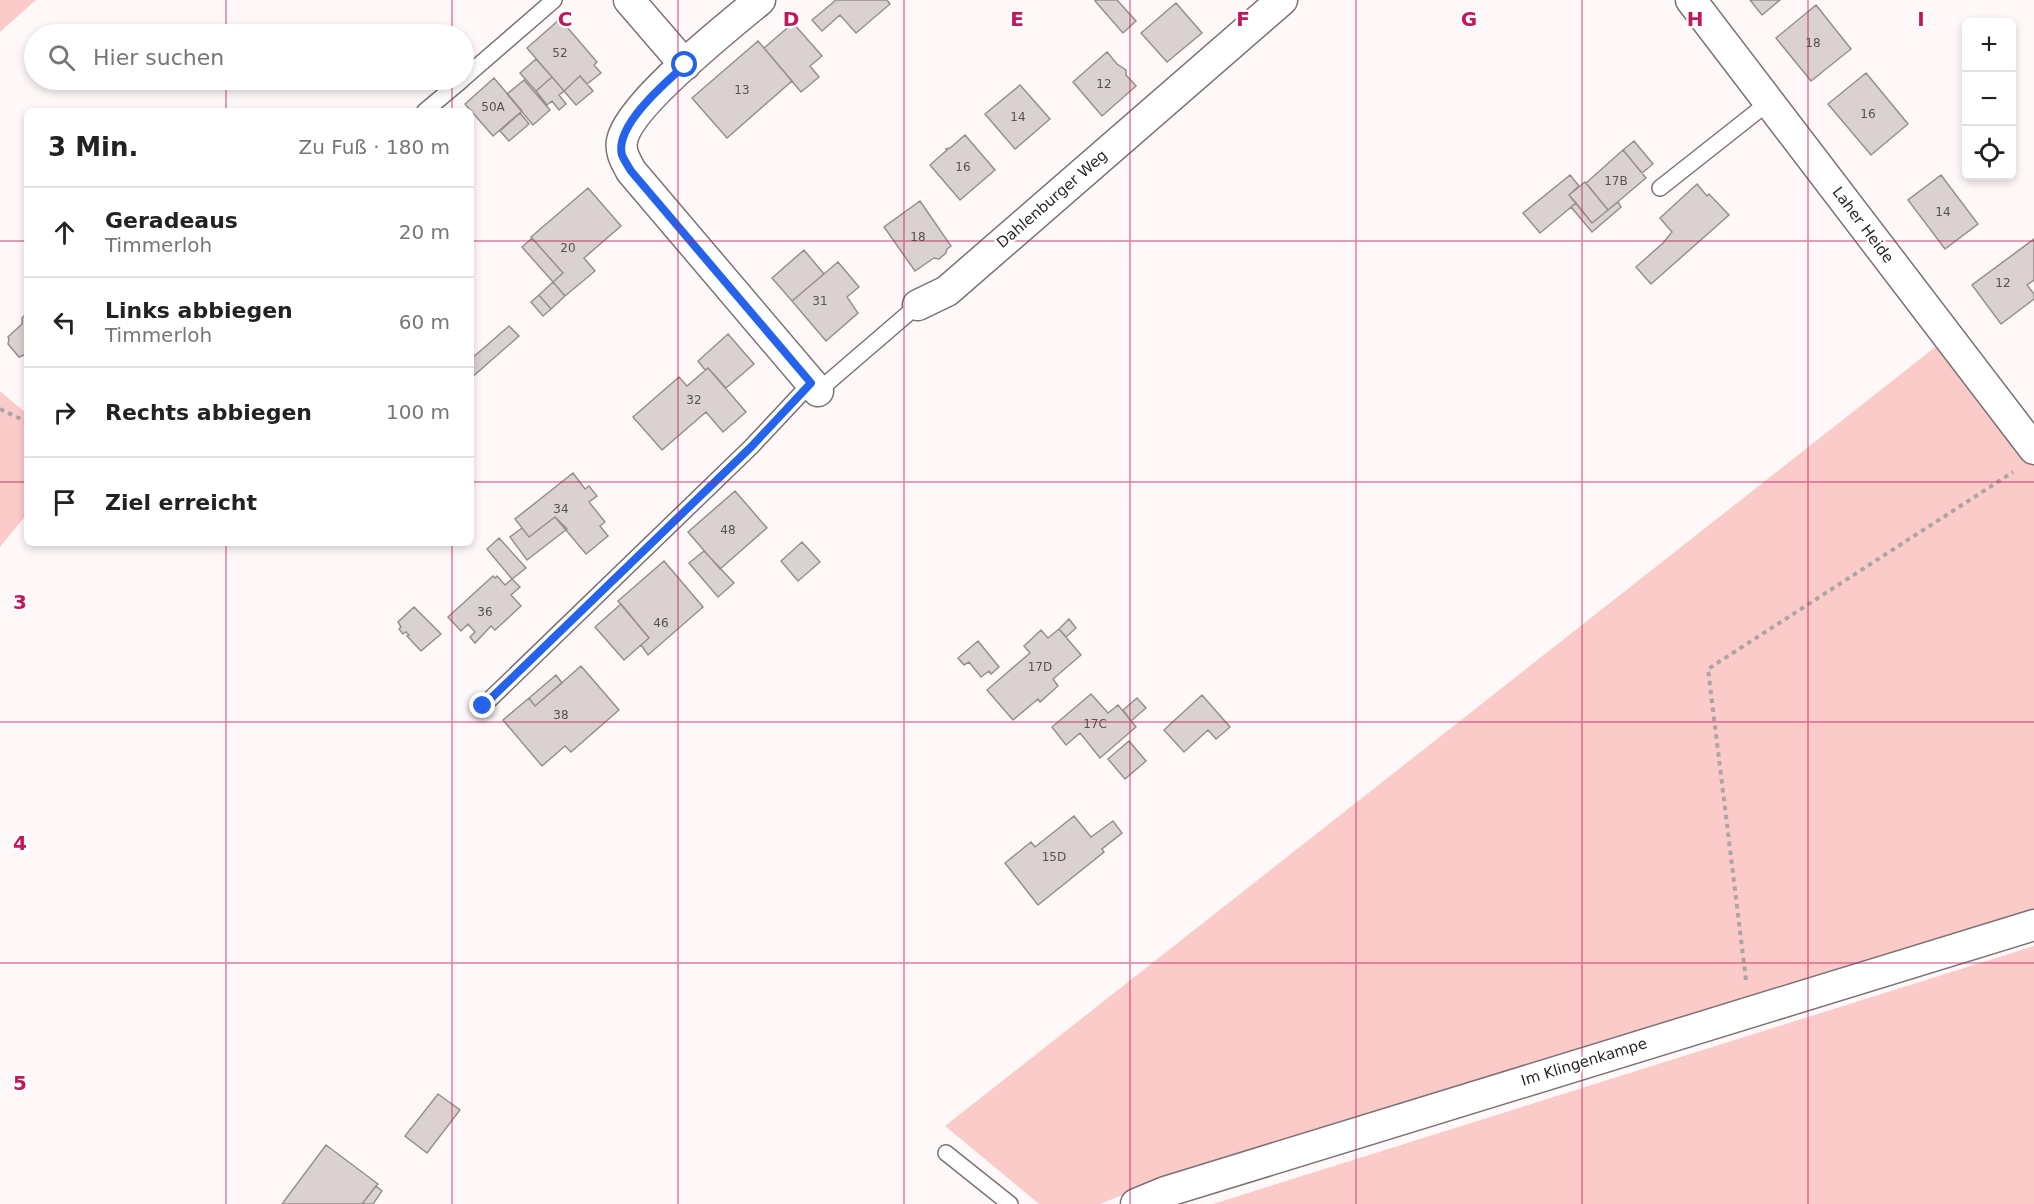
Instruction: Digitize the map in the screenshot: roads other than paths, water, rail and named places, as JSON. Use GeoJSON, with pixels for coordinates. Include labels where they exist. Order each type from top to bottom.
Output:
{"type":"FeatureCollection","features":[{"type":"Feature","properties":{"kind":"street"},"geometry":{"type":"LineString","coordinates":[[629,0],[685,65]]}},
{"type":"Feature","properties":{"kind":"street"},"geometry":{"type":"LineString","coordinates":[[760,0],[665,83],[631,122],[622,139],[622,154],[631,171],[814,387]]}},
{"type":"Feature","properties":{"kind":"street","name":"Dahlenburger Weg"},"geometry":{"type":"LineString","coordinates":[[918,305],[946,291],[1282,0]]}},
{"type":"Feature","properties":{"kind":"street","name":"Laher Heide"},"geometry":{"type":"LineString","coordinates":[[1691,0],[2034,449]]}},
{"type":"Feature","properties":{"kind":"street","name":"Im Klingenkampe"},"geometry":{"type":"LineString","coordinates":[[1136,1204],[1176,1188],[2034,925]]}},
{"type":"Feature","properties":{"kind":"lane"},"geometry":{"type":"LineString","coordinates":[[474,69],[554,0]]}},
{"type":"Feature","properties":{"kind":"lane"},"geometry":{"type":"LineString","coordinates":[[429,108],[450,90]]}},
{"type":"Feature","properties":{"kind":"lane"},"geometry":{"type":"LineString","coordinates":[[1660,188],[1769,102]]}},
{"type":"Feature","properties":{"kind":"lane","name":"Dahlenburger Weg"},"geometry":{"type":"LineString","coordinates":[[483,706],[814,387],[918,305]]}},
{"type":"Feature","properties":{"kind":"lane"},"geometry":{"type":"LineString","coordinates":[[946,1153],[1010,1204]]}}]}
